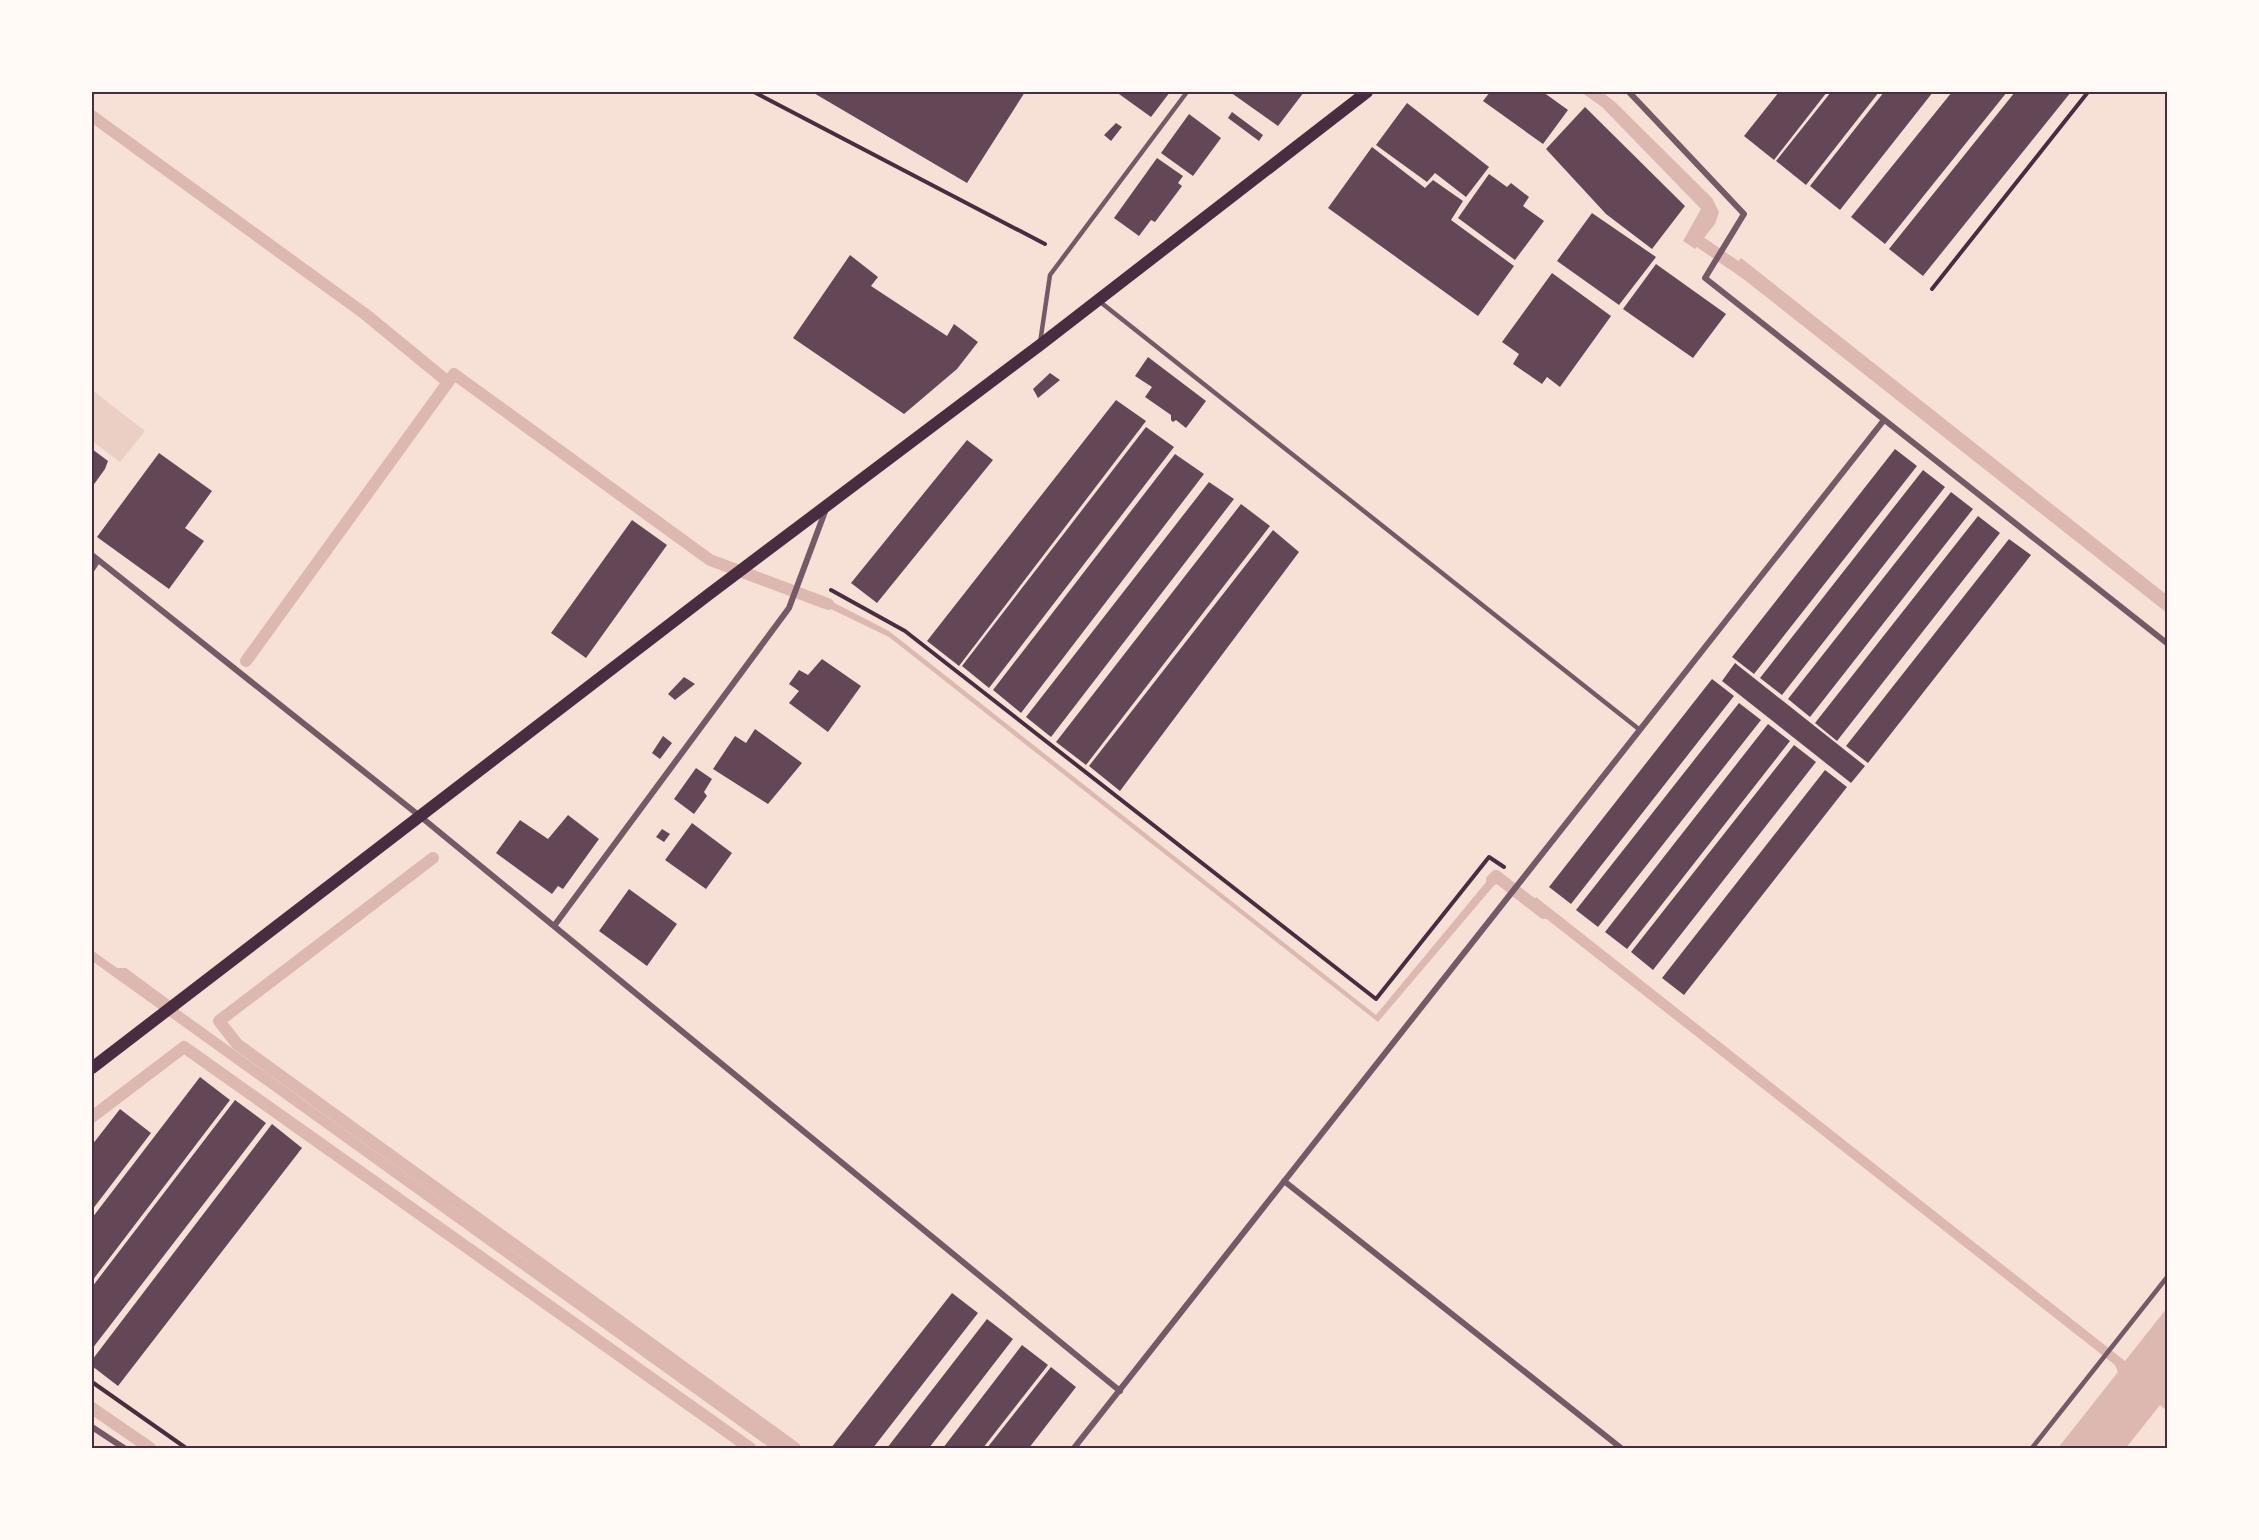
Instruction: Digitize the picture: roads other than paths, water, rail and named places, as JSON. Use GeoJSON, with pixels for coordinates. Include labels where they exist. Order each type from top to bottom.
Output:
{"type":"FeatureCollection","features":[{"type":"Feature","properties":{"kind":"main road"},"geometry":{"type":"LineString","coordinates":[[92,1068],[1040,345],[1367,92]]}},
{"type":"Feature","properties":{"kind":"street"},"geometry":{"type":"LineString","coordinates":[[1629,92],[1744,214],[1705,278],[2168,644]]}},
{"type":"Feature","properties":{"kind":"street"},"geometry":{"type":"LineString","coordinates":[[1074,1449],[1884,420]]}},
{"type":"Feature","properties":{"kind":"street"},"geometry":{"type":"LineString","coordinates":[[554,926],[789,608],[828,505]]}},
{"type":"Feature","properties":{"kind":"street"},"geometry":{"type":"LineString","coordinates":[[92,568],[95,558],[421,817],[1120,1391]]}},
{"type":"Feature","properties":{"kind":"street"},"geometry":{"type":"LineString","coordinates":[[1284,1181],[1621,1449]]}},
{"type":"Feature","properties":{"kind":"street"},"geometry":{"type":"LineString","coordinates":[[92,1427],[124,1449]]}},
{"type":"Feature","properties":{"kind":"lane"},"geometry":{"type":"LineString","coordinates":[[1040,345],[1050,275],[1187,92]]}},
{"type":"Feature","properties":{"kind":"lane"},"geometry":{"type":"LineString","coordinates":[[1097,300],[1640,730]]}},
{"type":"Feature","properties":{"kind":"lane"},"geometry":{"type":"LineString","coordinates":[[2031,1449],[2168,1276]]}},
{"type":"Feature","properties":{"kind":"waterway"},"geometry":{"type":"LineString","coordinates":[[92,116],[365,314],[448,382]]}},
{"type":"Feature","properties":{"kind":"waterway"},"geometry":{"type":"LineString","coordinates":[[1698,231],[1694,238],[1747,274]]}},
{"type":"Feature","properties":{"kind":"waterway"},"geometry":{"type":"LineString","coordinates":[[246,661],[454,374],[710,560],[828,604]]}},
{"type":"Feature","properties":{"kind":"waterway"},"geometry":{"type":"LineString","coordinates":[[433,858],[219,1021],[237,1044],[795,1448]]}},
{"type":"Feature","properties":{"kind":"waterway"},"geometry":{"type":"LineString","coordinates":[[1492,880],[1496,876],[1544,913]]}},
{"type":"Feature","properties":{"kind":"waterway"},"geometry":{"type":"LineString","coordinates":[[92,1117],[184,1047],[750,1448]]}},
{"type":"Feature","properties":{"kind":"waterway"},"geometry":{"type":"LineString","coordinates":[[92,1408],[150,1448]]}}]}
